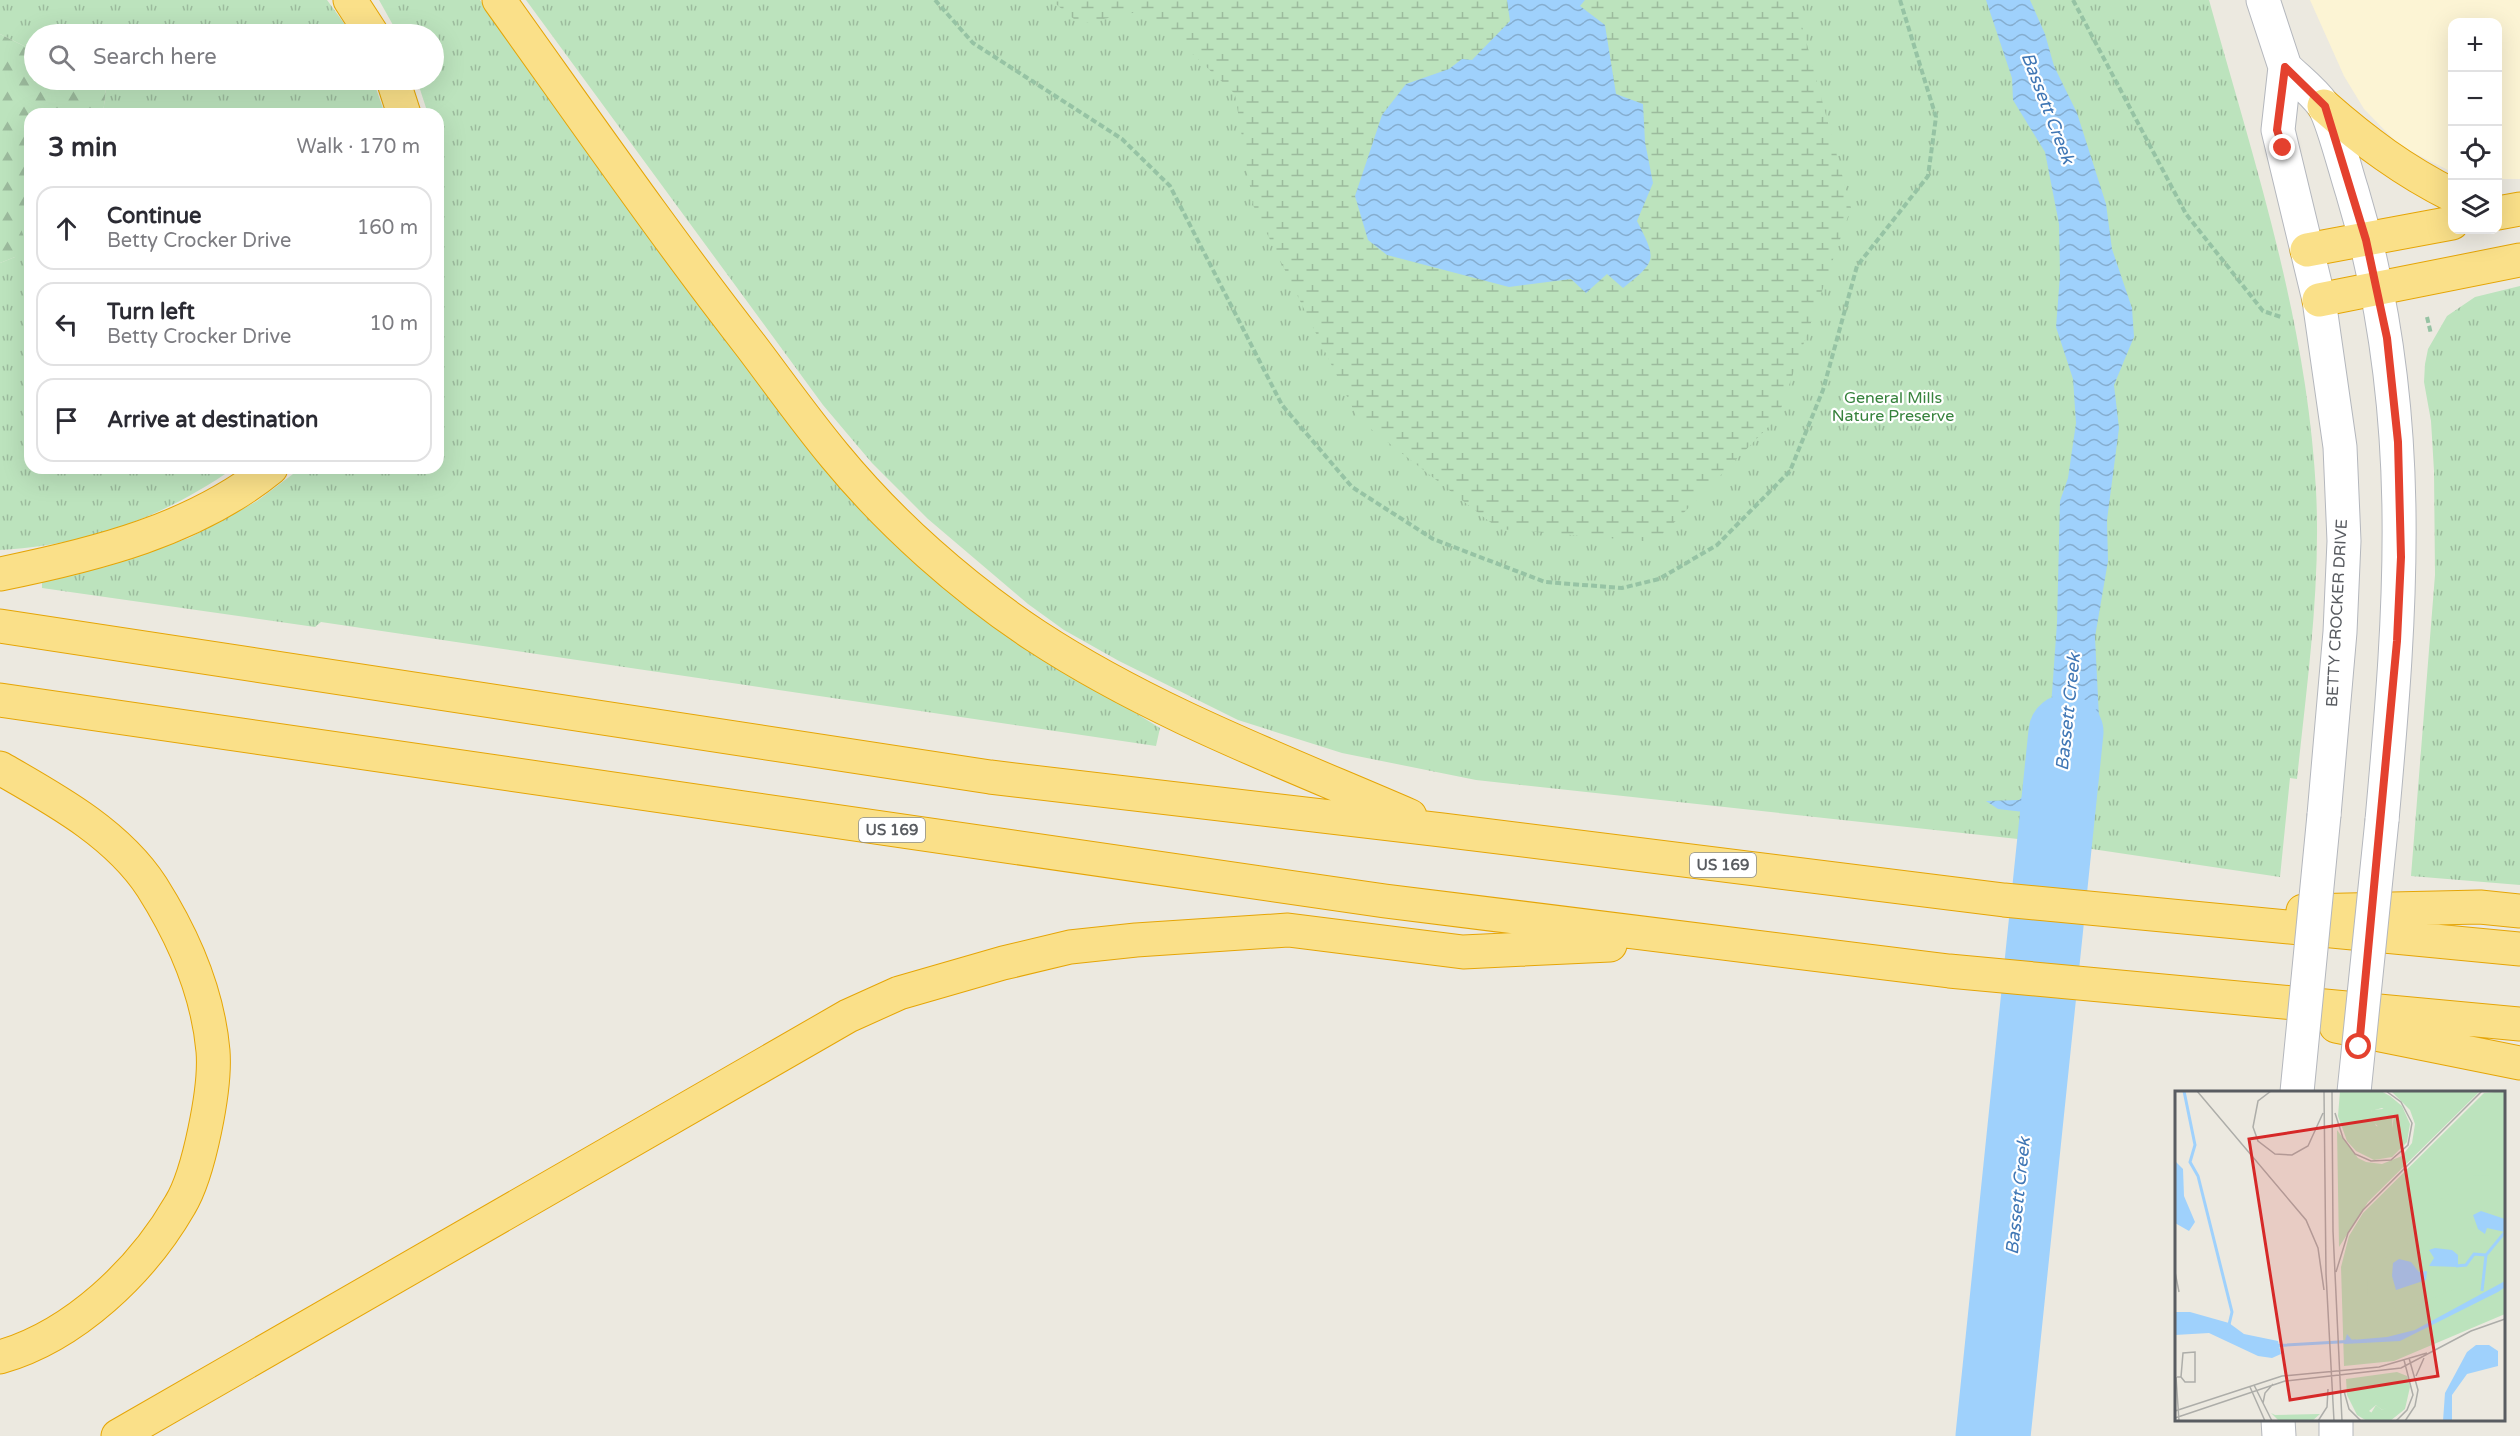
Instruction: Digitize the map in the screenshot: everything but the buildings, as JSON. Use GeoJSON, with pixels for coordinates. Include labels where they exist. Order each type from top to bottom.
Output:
{"type":"FeatureCollection","features":[{"type":"Feature","properties":{"kind":"highway"},"geometry":{"type":"LineString","coordinates":[[350,0],[366,24]]}},
{"type":"Feature","properties":{"kind":"highway"},"geometry":{"type":"LineString","coordinates":[[499,0],[794,406],[845,468],[885,511],[932,555],[967,585],[1035,635],[1132,693],[1185,719],[1442,830]]}},
{"type":"Feature","properties":{"kind":"highway"},"geometry":{"type":"LineString","coordinates":[[396,90],[402,108]]}},
{"type":"Feature","properties":{"kind":"highway"},"geometry":{"type":"LineString","coordinates":[[2325,106],[2376,150],[2416,177],[2448,193]]}},
{"type":"Feature","properties":{"kind":"highway"},"geometry":{"type":"LineString","coordinates":[[2502,212],[2520,209]]}},
{"type":"Feature","properties":{"kind":"highway"},"geometry":{"type":"LineString","coordinates":[[2307,250],[2448,224]]}},
{"type":"Feature","properties":{"kind":"highway"},"geometry":{"type":"LineString","coordinates":[[2319,300],[2520,260]]}},
{"type":"Feature","properties":{"kind":"highway"},"geometry":{"type":"LineString","coordinates":[[0,574],[85,555],[176,524],[224,499],[263,474]]}},
{"type":"Feature","properties":{"kind":"highway","name":"US 169"},"geometry":{"type":"LineString","coordinates":[[0,626],[978,775],[2004,900],[2142,915],[2520,949]]}},
{"type":"Feature","properties":{"kind":"highway","name":"US 169"},"geometry":{"type":"LineString","coordinates":[[0,700],[1385,901],[1997,976],[2194,996],[2520,1024]]}},
{"type":"Feature","properties":{"kind":"highway"},"geometry":{"type":"LineString","coordinates":[[0,768],[86,822],[124,854],[151,886],[192,965],[207,1006],[213,1053],[210,1100],[197,1159],[181,1204],[154,1243],[121,1281],[81,1314],[29,1348],[0,1357]]}},
{"type":"Feature","properties":{"kind":"highway"},"geometry":{"type":"LineString","coordinates":[[2142,915],[2480,907],[2520,910]]}},
{"type":"Feature","properties":{"kind":"highway"},"geometry":{"type":"LineString","coordinates":[[118,1436],[848,1016],[899,993],[1070,947],[1288,930],[1463,952],[1703,940]]}},
{"type":"Feature","properties":{"kind":"highway"},"geometry":{"type":"LineString","coordinates":[[2194,996],[2484,1058],[2520,1063]]}},
{"type":"Feature","properties":{"kind":"street","name":"BETTY CROCKER DRIVE"},"geometry":{"type":"LineString","coordinates":[[2263,0],[2285,67],[2277,130],[2319,300],[2340,447],[2344,541],[2340,632],[2296,1091]]}},
{"type":"Feature","properties":{"kind":"street","name":"BETTY CROCKER DRIVE"},"geometry":{"type":"LineString","coordinates":[[2285,67],[2325,106],[2366,240],[2387,338],[2393,389],[2400,498],[2397,641],[2382,820],[2354,1091]]}},
{"type":"Feature","properties":{"kind":"street"},"geometry":{"type":"LineString","coordinates":[[2278,1421],[2279,1436]]}},
{"type":"Feature","properties":{"kind":"path"},"geometry":{"type":"LineString","coordinates":[[935,0],[973,43],[1122,138],[1170,186],[1282,405],[1353,487],[1433,539],[1545,582],[1622,588],[1659,579],[1717,545],[1790,471],[1823,390],[1857,266],[1928,176],[1936,117],[1900,0]]}},
{"type":"Feature","properties":{"kind":"path"},"geometry":{"type":"LineString","coordinates":[[2073,0],[2186,214],[2263,311],[2281,318],[2279,308]]}},
{"type":"Feature","properties":{"kind":"shaded area"},"geometry":{"type":"Polygon","coordinates":[[[2310,0],[2520,0],[2520,179],[2502,179],[2502,18],[2448,18],[2448,170],[2400,146],[2364,109],[2344,76],[2310,0]]]}},
{"type":"Feature","properties":{"kind":"green space"},"geometry":{"type":"Polygon","coordinates":[[[0,0],[327,0],[345,24],[24,24],[24,46],[0,34],[0,0]]]}},
{"type":"Feature","properties":{"kind":"green space"},"geometry":{"type":"Polygon","coordinates":[[[379,0],[480,0],[770,400],[823,464],[1116,701],[1160,728],[1156,746],[321,622],[315,627],[42,588],[42,579],[105,567],[189,538],[257,501],[293,474],[444,474],[444,108],[426,108],[420,90],[444,90],[444,24],[392,24],[379,0]]]}},
{"type":"Feature","properties":{"kind":"green space","name":"General Mills Nature Preserve"},"geometry":{"type":"Polygon","coordinates":[[[526,0],[2209,0],[2276,242],[2302,365],[2311,427],[2317,526],[2315,598],[2297,779],[2290,778],[2280,877],[2045,842],[1476,780],[1342,753],[1238,720],[1119,661],[1064,630],[1028,604],[928,519],[872,463],[823,405],[526,0]]]}},
{"type":"Feature","properties":{"kind":"green space"},"geometry":{"type":"Polygon","coordinates":[[[1051,0],[1795,0],[1851,208],[1778,417],[1655,542],[1499,529],[1358,419],[1253,205],[1235,94],[1146,10],[1080,24],[1051,0]]]}},
{"type":"Feature","properties":{"kind":"green space"},"geometry":{"type":"Polygon","coordinates":[[[0,34],[24,46],[24,90],[106,90],[104,108],[24,108],[24,226],[20,225],[24,241],[15,257],[0,263],[0,34]]]}},
{"type":"Feature","properties":{"kind":"green space"},"geometry":{"type":"Polygon","coordinates":[[[106,90],[377,90],[383,108],[104,108],[106,90]]]}},
{"type":"Feature","properties":{"kind":"green space"},"geometry":{"type":"Polygon","coordinates":[[[20,224],[24,226],[24,474],[225,474],[152,515],[123,526],[64,542],[0,550],[0,263],[15,257],[20,224]]]}},
{"type":"Feature","properties":{"kind":"green space"},"geometry":{"type":"Polygon","coordinates":[[[2520,286],[2520,885],[2411,876],[2435,575],[2434,471],[2431,421],[2424,382],[2425,364],[2428,349],[2447,316],[2475,297],[2520,286]]]}},
{"type":"Feature","properties":{"kind":"water"},"geometry":{"type":"Polygon","coordinates":[[[1507,0],[1585,0],[1580,6],[1605,25],[1616,94],[1643,104],[1645,142],[1653,183],[1637,221],[1648,244],[1650,259],[1642,272],[1623,288],[1607,274],[1586,293],[1571,279],[1509,287],[1387,255],[1368,240],[1355,196],[1382,115],[1406,84],[1449,69],[1462,59],[1472,60],[1510,21],[1507,0]]]}},
{"type":"Feature","properties":{"kind":"water"},"geometry":{"type":"Polygon","coordinates":[[[1986,0],[2030,0],[2045,34],[2054,66],[2077,113],[2106,204],[2112,249],[2132,308],[2134,337],[2114,385],[2119,428],[2107,520],[2108,561],[2095,637],[2100,738],[2090,750],[2089,780],[2079,808],[2084,823],[2072,838],[2034,832],[2024,812],[1998,809],[1986,801],[2019,800],[2034,786],[2047,763],[2057,623],[2060,501],[2068,478],[2076,423],[2073,379],[2056,327],[2060,275],[2059,224],[2045,152],[2013,100],[2012,78],[1986,0]]]}},
{"type":"Feature","properties":{"kind":"waterway","name":"Bassett Creek"},"geometry":{"type":"LineString","coordinates":[[1993,1436],[2066,732]]}},
{"type":"Feature","properties":{"kind":"route"},"geometry":{"type":"LineString","coordinates":[[2283,148],[2277,130],[2285,67],[2325,106],[2344,165],[2366,240],[2387,338],[2398,442],[2401,557],[2397,641],[2359,1047]]}}]}
